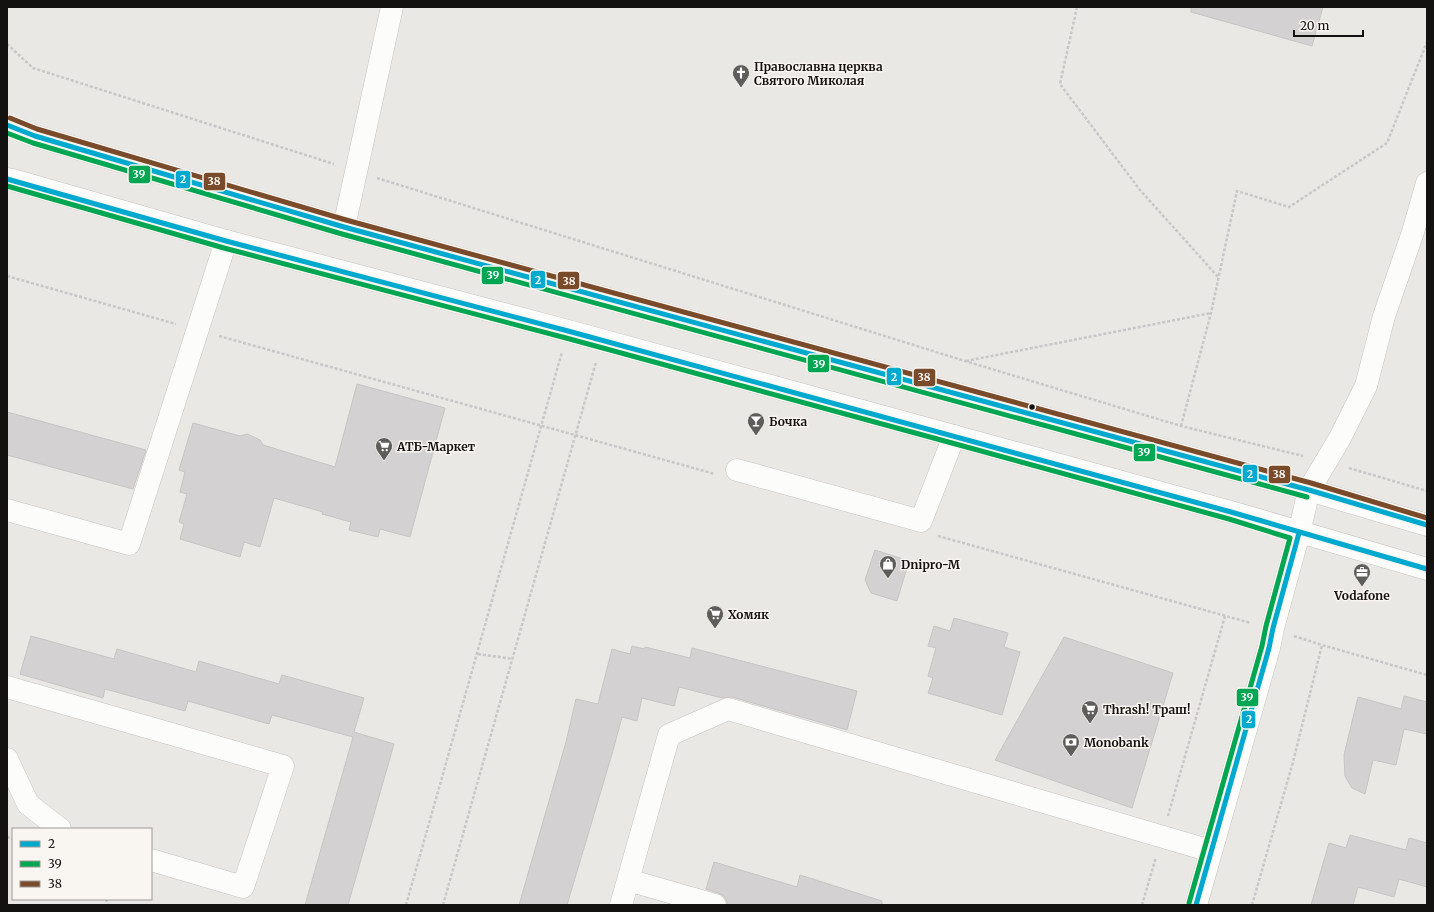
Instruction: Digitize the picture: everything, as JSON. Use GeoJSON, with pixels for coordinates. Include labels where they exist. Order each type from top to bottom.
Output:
{"type":"FeatureCollection","features":[{"type":"Feature","properties":{"kind":"main road"},"geometry":{"type":"LineString","coordinates":[[344,227],[392,7]]}},
{"type":"Feature","properties":{"kind":"main road"},"geometry":{"type":"LineString","coordinates":[[7,125],[35,136],[344,227],[1309,490],[1427,525]]}},
{"type":"Feature","properties":{"kind":"main road"},"geometry":{"type":"LineString","coordinates":[[7,179],[226,241],[602,340],[1231,512],[1427,569]]}},
{"type":"Feature","properties":{"kind":"main road"},"geometry":{"type":"LineString","coordinates":[[1196,905],[1269,648],[1272,628],[1299,533],[1309,490],[1340,438],[1366,386],[1384,316],[1413,232],[1427,183]]}},
{"type":"Feature","properties":{"kind":"main road"},"geometry":{"type":"LineString","coordinates":[[7,510],[129,544],[226,241]]}},
{"type":"Feature","properties":{"kind":"main road"},"geometry":{"type":"LineString","coordinates":[[737,470],[921,521],[954,436]]}},
{"type":"Feature","properties":{"kind":"main road"},"geometry":{"type":"LineString","coordinates":[[7,687],[283,766],[243,887],[152,860]]}},
{"type":"Feature","properties":{"kind":"main road"},"geometry":{"type":"LineString","coordinates":[[621,905],[669,735],[728,709],[1212,851]]}},
{"type":"Feature","properties":{"kind":"main road"},"geometry":{"type":"LineString","coordinates":[[7,759],[28,804],[59,828]]}},
{"type":"Feature","properties":{"kind":"main road"},"geometry":{"type":"LineString","coordinates":[[628,880],[715,905]]}},
{"type":"Feature","properties":{"kind":"path"},"geometry":{"type":"LineString","coordinates":[[1077,7],[1060,84],[1140,190],[1219,278]]}},
{"type":"Feature","properties":{"kind":"path"},"geometry":{"type":"LineString","coordinates":[[1181,426],[1211,313],[1237,191],[1289,207],[1387,143],[1427,42]]}},
{"type":"Feature","properties":{"kind":"path"},"geometry":{"type":"LineString","coordinates":[[7,44],[33,68],[356,171],[965,362],[1181,426],[1310,458]]}},
{"type":"Feature","properties":{"kind":"path"},"geometry":{"type":"LineString","coordinates":[[965,362],[1211,313]]}},
{"type":"Feature","properties":{"kind":"path"},"geometry":{"type":"LineString","coordinates":[[406,905],[568,331]]}},
{"type":"Feature","properties":{"kind":"path"},"geometry":{"type":"LineString","coordinates":[[443,905],[602,340]]}},
{"type":"Feature","properties":{"kind":"path"},"geometry":{"type":"LineString","coordinates":[[1347,468],[1427,492]]}},
{"type":"Feature","properties":{"kind":"path"},"geometry":{"type":"LineString","coordinates":[[1142,905],[1225,616]]}},
{"type":"Feature","properties":{"kind":"path"},"geometry":{"type":"LineString","coordinates":[[1252,905],[1293,762],[1322,645]]}},
{"type":"Feature","properties":{"kind":"path"},"geometry":{"type":"LineString","coordinates":[[478,654],[513,659]]}},
{"type":"Feature","properties":{"kind":"building"},"geometry":{"type":"Polygon","coordinates":[[[1191,7],[1323,7],[1312,46],[1191,12],[1191,7]]]}},
{"type":"Feature","properties":{"kind":"building"},"geometry":{"type":"Polygon","coordinates":[[[357,384],[445,408],[410,537],[380,529],[378,537],[349,530],[351,522],[322,514],[323,512],[274,498],[260,547],[244,542],[240,557],[180,539],[184,524],[179,522],[187,494],[180,492],[185,472],[179,470],[193,423],[240,436],[247,434],[260,440],[263,445],[335,467],[357,384]]]}},
{"type":"Feature","properties":{"kind":"building"},"geometry":{"type":"Polygon","coordinates":[[[7,412],[146,450],[133,489],[7,455],[7,412]]]}},
{"type":"Feature","properties":{"kind":"building"},"geometry":{"type":"Polygon","coordinates":[[[875,550],[909,561],[897,601],[871,593],[865,580],[875,550]]]}},
{"type":"Feature","properties":{"kind":"building"},"geometry":{"type":"Polygon","coordinates":[[[954,618],[1008,633],[1004,647],[1020,652],[1002,715],[928,693],[933,678],[928,676],[936,648],[928,646],[934,626],[950,631],[954,618]]]}},
{"type":"Feature","properties":{"kind":"building"},"geometry":{"type":"Polygon","coordinates":[[[31,636],[114,659],[117,649],[196,672],[199,661],[279,684],[282,675],[364,698],[354,732],[394,744],[348,905],[305,905],[353,737],[272,715],[269,724],[188,701],[185,711],[105,689],[103,698],[20,674],[31,636]]]}},
{"type":"Feature","properties":{"kind":"building","name":"Thrash! Траш!"},"geometry":{"type":"Polygon","coordinates":[[[1064,637],[1173,673],[1132,808],[995,760],[1064,637]]]}},
{"type":"Feature","properties":{"kind":"building"},"geometry":{"type":"Polygon","coordinates":[[[632,646],[644,649],[645,647],[690,658],[692,648],[857,691],[847,730],[732,697],[722,698],[679,687],[674,706],[642,698],[637,721],[622,717],[567,905],[519,905],[566,742],[576,699],[598,704],[612,649],[630,654],[632,646]]]}},
{"type":"Feature","properties":{"kind":"building"},"geometry":{"type":"Polygon","coordinates":[[[1404,696],[1427,702],[1427,734],[1404,729],[1396,765],[1373,760],[1365,794],[1352,788],[1345,776],[1344,755],[1358,697],[1401,709],[1404,696]]]}},
{"type":"Feature","properties":{"kind":"building"},"geometry":{"type":"Polygon","coordinates":[[[1350,835],[1406,850],[1409,838],[1427,843],[1427,887],[1399,879],[1394,897],[1358,887],[1353,905],[1311,905],[1329,843],[1346,848],[1350,835]]]}},
{"type":"Feature","properties":{"kind":"building"},"geometry":{"type":"Polygon","coordinates":[[[714,862],[797,887],[800,875],[882,901],[882,905],[727,905],[724,896],[706,889],[714,862]]]}},
{"type":"Feature","properties":{"kind":"transit line","name":"38"},"geometry":{"type":"LineString","coordinates":[[10,118],[37,129],[346,220],[1311,483],[1427,518]]}},
{"type":"Feature","properties":{"kind":"transit line","name":"2"},"geometry":{"type":"LineString","coordinates":[[7,125],[35,136],[344,227],[1309,490],[1427,525]]}},
{"type":"Feature","properties":{"kind":"transit line","name":"39"},"geometry":{"type":"LineString","coordinates":[[7,133],[33,143],[342,234],[1307,497]]}},
{"type":"Feature","properties":{"kind":"transit line","name":"2"},"geometry":{"type":"LineString","coordinates":[[7,179],[226,241],[568,331],[1231,512],[1427,569]]}},
{"type":"Feature","properties":{"kind":"transit line","name":"39"},"geometry":{"type":"LineString","coordinates":[[7,186],[224,248],[566,338],[952,443],[1229,519],[1290,538],[1262,646],[1189,903]]}},
{"type":"Feature","properties":{"kind":"transit line","name":"2"},"geometry":{"type":"LineString","coordinates":[[1196,905],[1269,648],[1299,533]]}},
{"type":"Feature","properties":{"kind":"place","name":"Православна церква Святого Миколая"},"geometry":{"type":"Point","coordinates":[741,88]}},
{"type":"Feature","properties":{"kind":"place","name":"Бочка"},"geometry":{"type":"Point","coordinates":[756,436]}},
{"type":"Feature","properties":{"kind":"place","name":"АТБ-Маркет"},"geometry":{"type":"Point","coordinates":[384,461]}},
{"type":"Feature","properties":{"kind":"place","name":"Dnipro-M"},"geometry":{"type":"Point","coordinates":[888,579]}},
{"type":"Feature","properties":{"kind":"place","name":"Vodafone"},"geometry":{"type":"Point","coordinates":[1362,587]}},
{"type":"Feature","properties":{"kind":"place","name":"Хомяк"},"geometry":{"type":"Point","coordinates":[715,629]}},
{"type":"Feature","properties":{"kind":"place","name":"Thrash! Траш!"},"geometry":{"type":"Point","coordinates":[1090,724]}},
{"type":"Feature","properties":{"kind":"place","name":"Monobank"},"geometry":{"type":"Point","coordinates":[1071,757]}}]}
